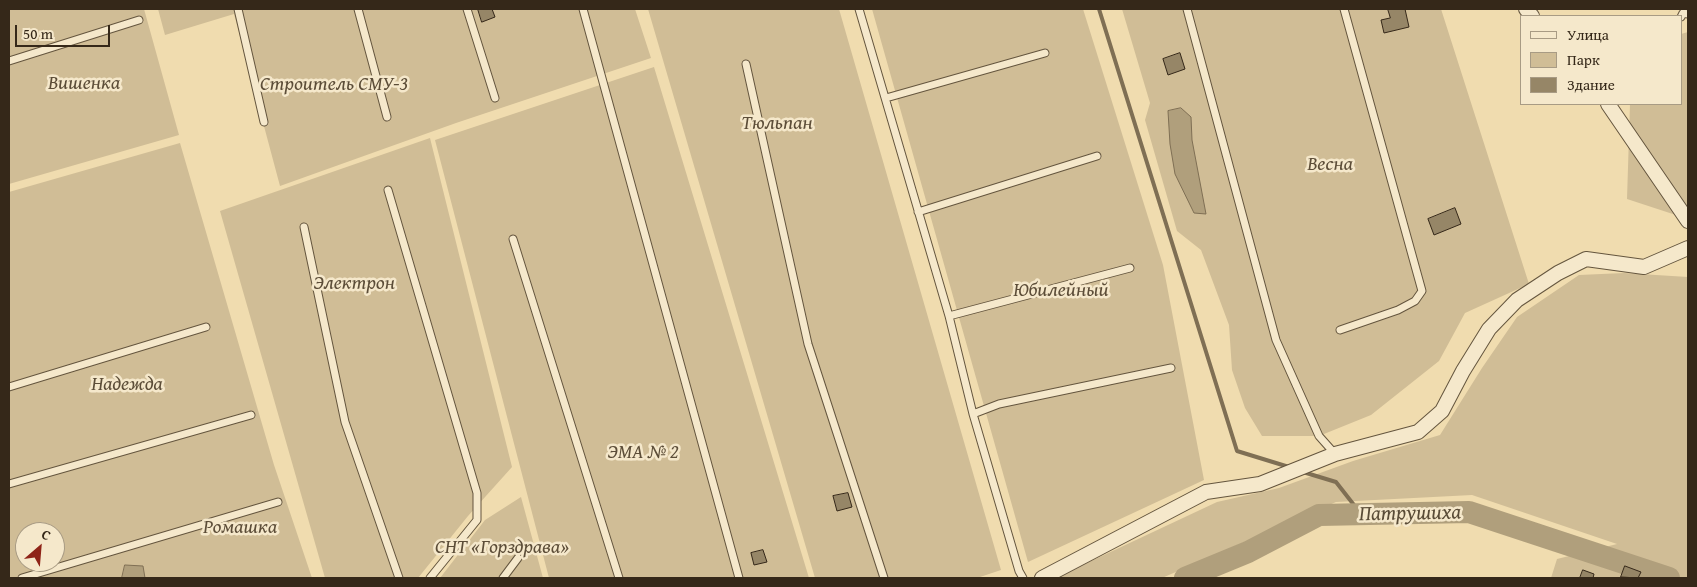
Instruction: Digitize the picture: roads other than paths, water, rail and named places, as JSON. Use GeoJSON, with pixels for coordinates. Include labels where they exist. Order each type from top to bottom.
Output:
{"type":"FeatureCollection","features":[{"type":"Feature","properties":{"kind":"street"},"geometry":{"type":"LineString","coordinates":[[1609,105],[1688,221]]}},
{"type":"Feature","properties":{"kind":"street"},"geometry":{"type":"LineString","coordinates":[[1042,578],[1206,492],[1260,484],[1335,454],[1418,432],[1442,411],[1489,329],[1517,300],[1558,273],[1586,259],[1644,267],[1688,248]]}},
{"type":"Feature","properties":{"kind":"lane"},"geometry":{"type":"LineString","coordinates":[[238,9],[264,122]]}},
{"type":"Feature","properties":{"kind":"lane"},"geometry":{"type":"LineString","coordinates":[[358,9],[387,117]]}},
{"type":"Feature","properties":{"kind":"lane"},"geometry":{"type":"LineString","coordinates":[[467,9],[494,98]]}},
{"type":"Feature","properties":{"kind":"lane"},"geometry":{"type":"LineString","coordinates":[[583,9],[739,578]]}},
{"type":"Feature","properties":{"kind":"lane"},"geometry":{"type":"LineString","coordinates":[[859,9],[948,316],[973,414],[1019,571],[1024,578]]}},
{"type":"Feature","properties":{"kind":"lane"},"geometry":{"type":"LineString","coordinates":[[1187,9],[1276,340],[1319,436],[1335,454]]}},
{"type":"Feature","properties":{"kind":"lane"},"geometry":{"type":"LineString","coordinates":[[1340,330],[1398,310],[1415,301],[1422,291],[1344,9]]}},
{"type":"Feature","properties":{"kind":"lane"},"geometry":{"type":"LineString","coordinates":[[9,61],[139,20]]}},
{"type":"Feature","properties":{"kind":"lane"},"geometry":{"type":"LineString","coordinates":[[886,98],[1045,53]]}},
{"type":"Feature","properties":{"kind":"lane"},"geometry":{"type":"LineString","coordinates":[[746,64],[808,344],[884,578]]}},
{"type":"Feature","properties":{"kind":"lane"},"geometry":{"type":"LineString","coordinates":[[918,212],[1097,156]]}},
{"type":"Feature","properties":{"kind":"lane"},"geometry":{"type":"LineString","coordinates":[[388,190],[477,494],[477,520],[430,578]]}},
{"type":"Feature","properties":{"kind":"lane"},"geometry":{"type":"LineString","coordinates":[[304,227],[345,422],[399,578]]}},
{"type":"Feature","properties":{"kind":"lane"},"geometry":{"type":"LineString","coordinates":[[513,240],[619,578]]}},
{"type":"Feature","properties":{"kind":"lane"},"geometry":{"type":"LineString","coordinates":[[948,316],[1130,268]]}},
{"type":"Feature","properties":{"kind":"lane"},"geometry":{"type":"LineString","coordinates":[[9,387],[206,327]]}},
{"type":"Feature","properties":{"kind":"lane"},"geometry":{"type":"LineString","coordinates":[[973,414],[999,404],[1171,368]]}},
{"type":"Feature","properties":{"kind":"lane"},"geometry":{"type":"LineString","coordinates":[[9,484],[251,415]]}},
{"type":"Feature","properties":{"kind":"lane"},"geometry":{"type":"LineString","coordinates":[[22,578],[278,502]]}},
{"type":"Feature","properties":{"kind":"lane"},"geometry":{"type":"LineString","coordinates":[[503,578],[518,558]]}},
{"type":"Feature","properties":{"kind":"waterway"},"geometry":{"type":"LineString","coordinates":[[1099,9],[1237,451],[1289,467]]}},
{"type":"Feature","properties":{"kind":"waterway"},"geometry":{"type":"LineString","coordinates":[[1303,472],[1336,482],[1361,514]]}},
{"type":"Feature","properties":{"kind":"waterway","name":"Патрушиха"},"geometry":{"type":"LineString","coordinates":[[1185,578],[1248,552],[1319,515],[1469,512],[1669,578]]}},
{"type":"Feature","properties":{"kind":"park label","name":"Вишенка"},"geometry":{"type":"Point","coordinates":[84,84]}},
{"type":"Feature","properties":{"kind":"park label","name":"Строитель СМУ-3"},"geometry":{"type":"Point","coordinates":[334,85]}},
{"type":"Feature","properties":{"kind":"park label","name":"Тюльпан"},"geometry":{"type":"Point","coordinates":[777,124]}},
{"type":"Feature","properties":{"kind":"park label","name":"Весна"},"geometry":{"type":"Point","coordinates":[1330,165]}},
{"type":"Feature","properties":{"kind":"park label","name":"Электрон"},"geometry":{"type":"Point","coordinates":[354,284]}},
{"type":"Feature","properties":{"kind":"park label","name":"Юбилейный"},"geometry":{"type":"Point","coordinates":[1061,291]}},
{"type":"Feature","properties":{"kind":"park label","name":"Надежда"},"geometry":{"type":"Point","coordinates":[127,385]}},
{"type":"Feature","properties":{"kind":"park label","name":"ЭМА № 2"},"geometry":{"type":"Point","coordinates":[643,453]}},
{"type":"Feature","properties":{"kind":"park label","name":"Ромашка"},"geometry":{"type":"Point","coordinates":[240,528]}},
{"type":"Feature","properties":{"kind":"park label","name":"СНТ «Горздрава»"},"geometry":{"type":"Point","coordinates":[502,548]}}]}
